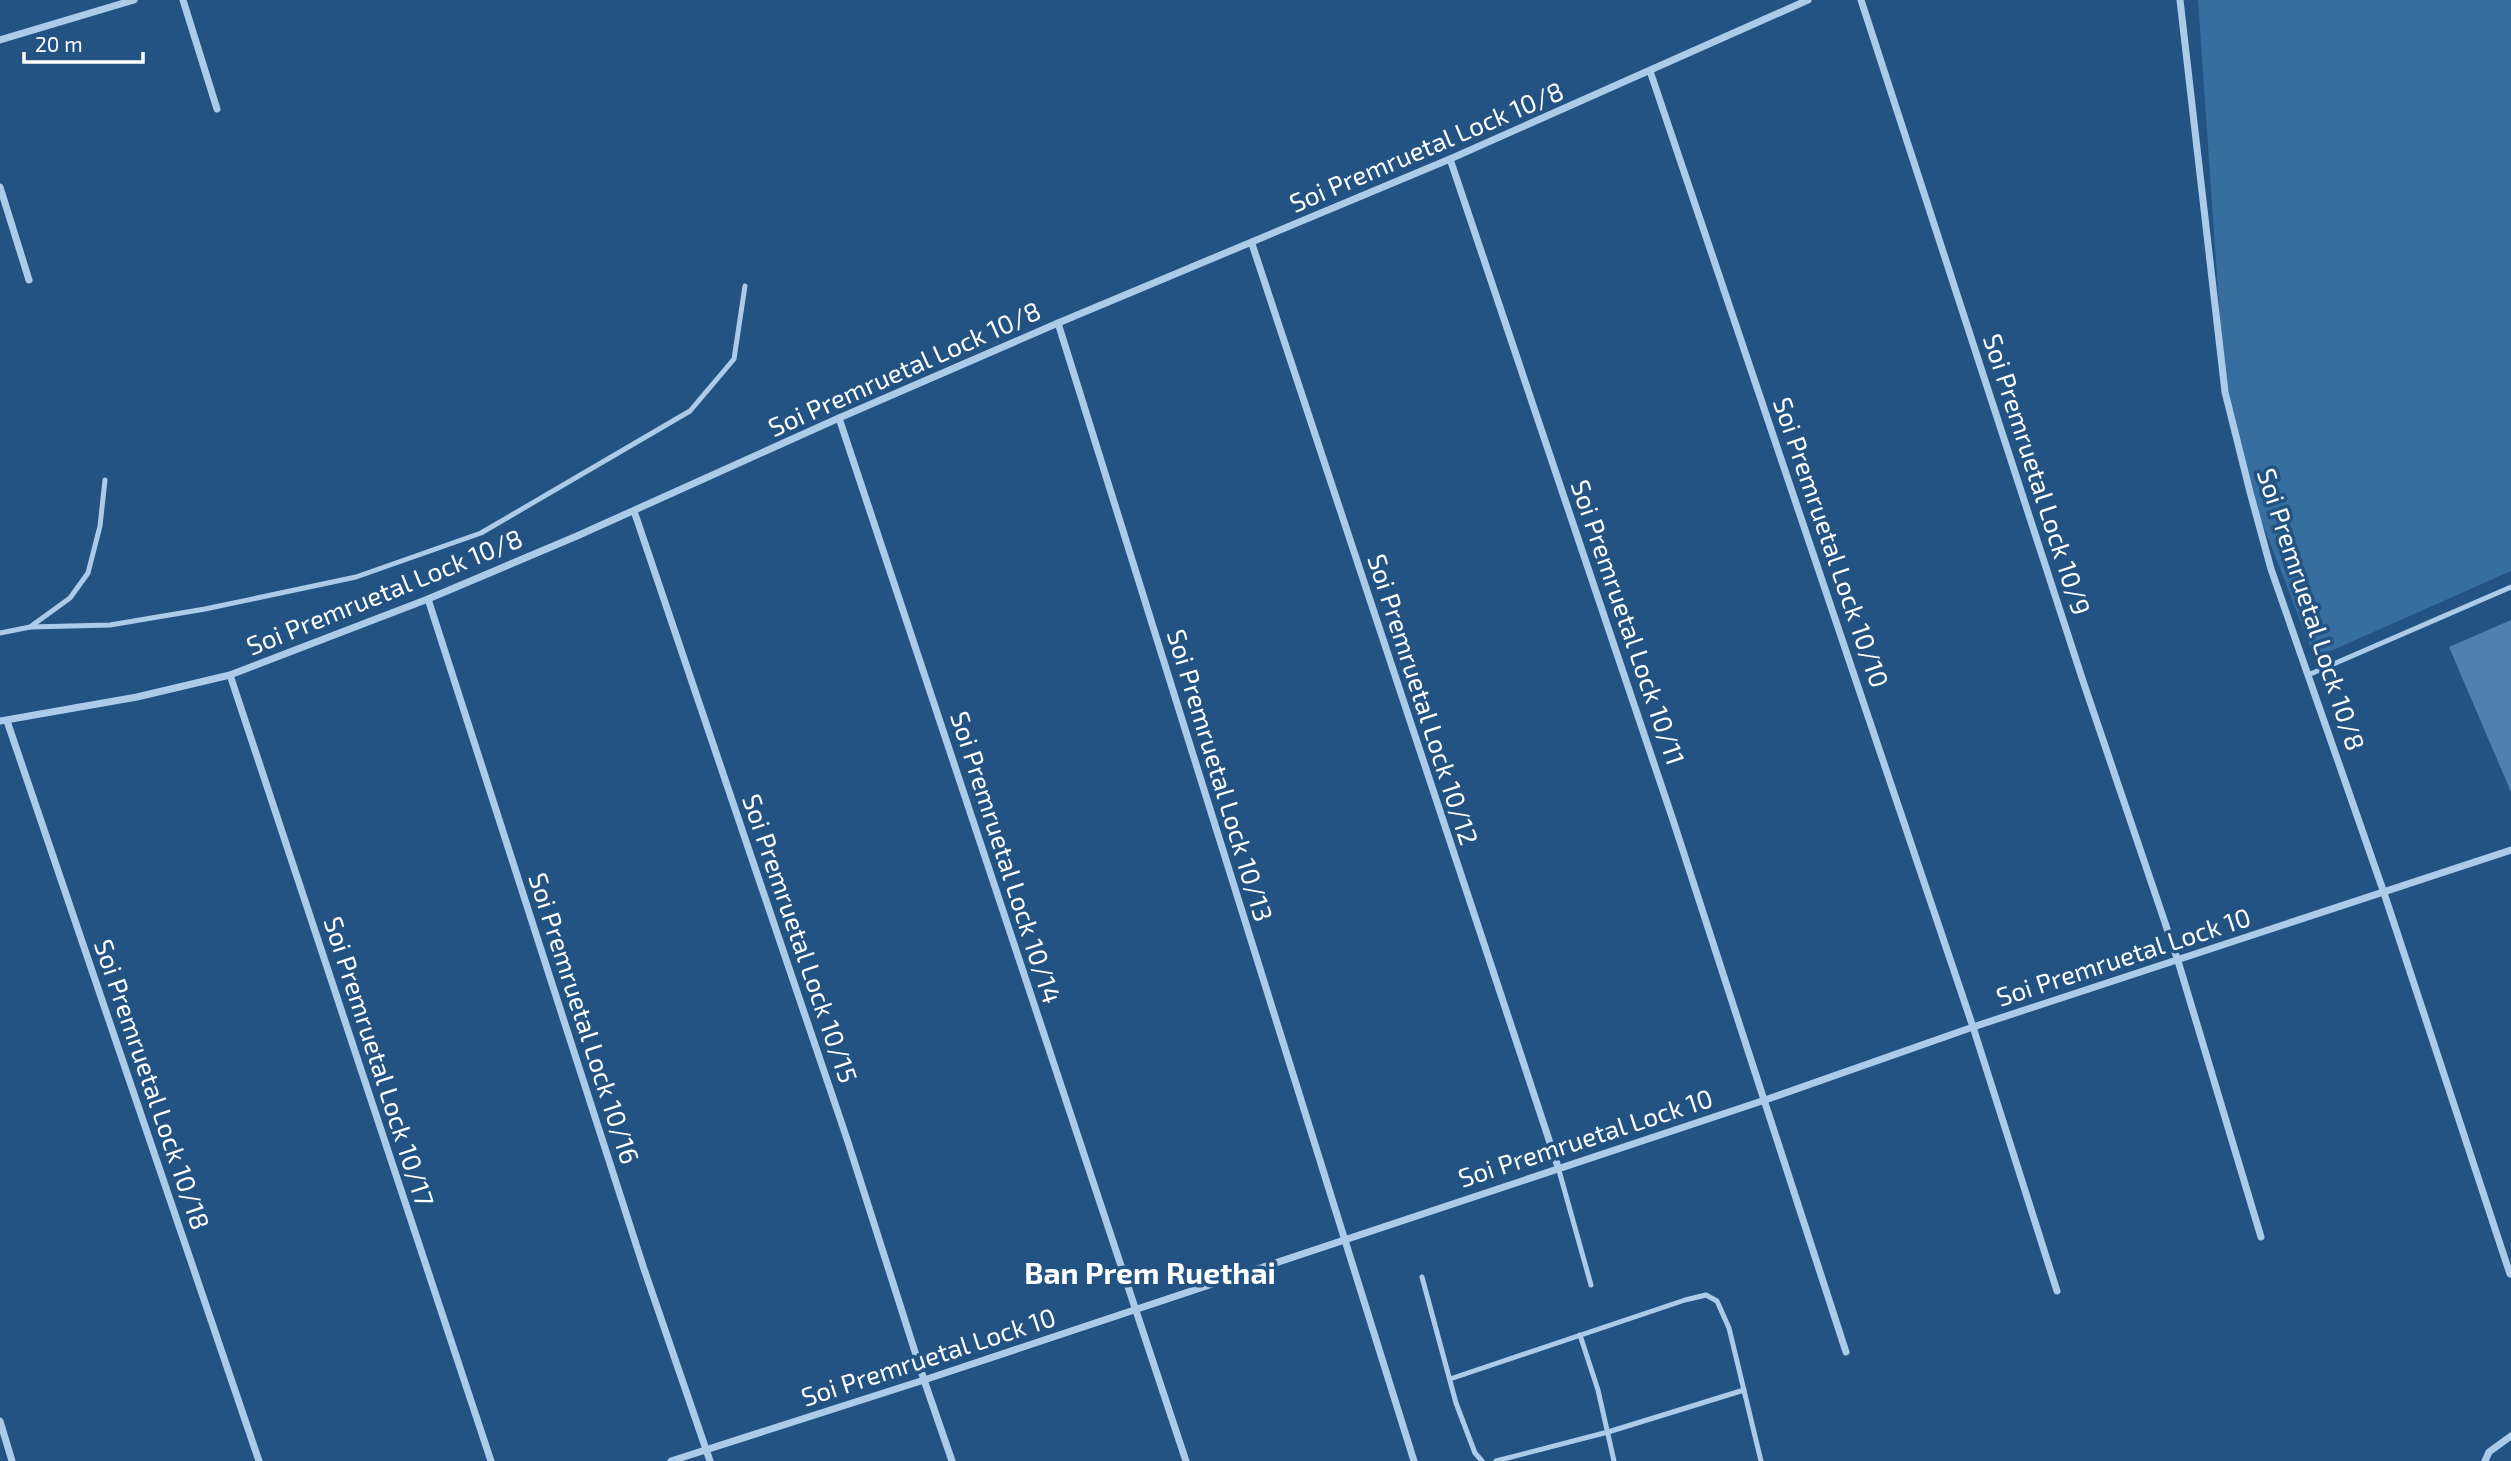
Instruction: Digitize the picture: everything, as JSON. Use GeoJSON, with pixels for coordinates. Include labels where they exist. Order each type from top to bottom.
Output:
{"type":"FeatureCollection","features":[{"type":"Feature","properties":{"kind":"street"},"geometry":{"type":"LineString","coordinates":[[0,40],[134,0]]}},
{"type":"Feature","properties":{"kind":"street"},"geometry":{"type":"LineString","coordinates":[[183,0],[217,109]]}},
{"type":"Feature","properties":{"kind":"street","name":"Soi Premruetal Lock 10/8"},"geometry":{"type":"LineString","coordinates":[[3,721],[137,697],[230,675],[428,598],[634,511],[1058,323],[1450,159],[1808,0]]}},
{"type":"Feature","properties":{"kind":"street","name":"Soi Premruetal Lock 10/9"},"geometry":{"type":"LineString","coordinates":[[1860,0],[2083,681],[2178,961],[2261,1237]]}},
{"type":"Feature","properties":{"kind":"street","name":"Soi Premruetal Lock 10/8"},"geometry":{"type":"LineString","coordinates":[[2180,0],[2225,392],[2271,569],[2385,893],[2510,1273]]}},
{"type":"Feature","properties":{"kind":"street","name":"Soi Premruetal Lock 10/10"},"geometry":{"type":"LineString","coordinates":[[1650,71],[1973,1027],[2057,1291]]}},
{"type":"Feature","properties":{"kind":"street","name":"Soi Premruetal Lock 10/11"},"geometry":{"type":"LineString","coordinates":[[1450,159],[1765,1100],[1846,1352]]}},
{"type":"Feature","properties":{"kind":"street"},"geometry":{"type":"LineString","coordinates":[[0,187],[29,280]]}},
{"type":"Feature","properties":{"kind":"street","name":"Soi Premruetal Lock 10/12"},"geometry":{"type":"LineString","coordinates":[[1252,244],[1558,1167]]}},
{"type":"Feature","properties":{"kind":"street","name":"Soi Premruetal Lock 10/13"},"geometry":{"type":"LineString","coordinates":[[1058,323],[1414,1461]]}},
{"type":"Feature","properties":{"kind":"street","name":"Soi Premruetal Lock 10/14"},"geometry":{"type":"LineString","coordinates":[[839,418],[1186,1461]]}},
{"type":"Feature","properties":{"kind":"street","name":"Soi Premruetal Lock 10/15"},"geometry":{"type":"LineString","coordinates":[[634,511],[838,1113],[952,1461]]}},
{"type":"Feature","properties":{"kind":"street","name":"Soi Premruetal Lock 10/16"},"geometry":{"type":"LineString","coordinates":[[428,598],[640,1256],[710,1461]]}},
{"type":"Feature","properties":{"kind":"street","name":"Soi Premruetal Lock 10/17"},"geometry":{"type":"LineString","coordinates":[[230,675],[491,1461]]}},
{"type":"Feature","properties":{"kind":"street","name":"Soi Premruetal Lock 10/18"},"geometry":{"type":"LineString","coordinates":[[3,721],[259,1461]]}},
{"type":"Feature","properties":{"kind":"street","name":"Soi Premruetal Lock 10"},"geometry":{"type":"LineString","coordinates":[[671,1461],[1135,1310],[1344,1238],[1765,1100],[1973,1027],[2511,850]]}},
{"type":"Feature","properties":{"kind":"street"},"geometry":{"type":"LineString","coordinates":[[0,1421],[12,1461]]}},
{"type":"Feature","properties":{"kind":"street"},"geometry":{"type":"LineString","coordinates":[[2485,1461],[2488,1452],[2511,1436]]}},
{"type":"Feature","properties":{"kind":"lane"},"geometry":{"type":"LineString","coordinates":[[0,633],[30,627],[110,625],[205,609],[356,578],[481,533],[690,411],[734,359],[745,286]]}},
{"type":"Feature","properties":{"kind":"lane"},"geometry":{"type":"LineString","coordinates":[[30,627],[70,598],[88,573],[100,526],[105,480]]}},
{"type":"Feature","properties":{"kind":"lane"},"geometry":{"type":"LineString","coordinates":[[2308,675],[2511,587]]}},
{"type":"Feature","properties":{"kind":"lane"},"geometry":{"type":"LineString","coordinates":[[1558,1167],[1591,1285]]}},
{"type":"Feature","properties":{"kind":"lane"},"geometry":{"type":"LineString","coordinates":[[1422,1278],[1456,1403],[1475,1453],[1482,1461]]}},
{"type":"Feature","properties":{"kind":"lane"},"geometry":{"type":"LineString","coordinates":[[1450,1379],[1706,1295],[1717,1301],[1722,1310],[1761,1461]]}},
{"type":"Feature","properties":{"kind":"lane"},"geometry":{"type":"LineString","coordinates":[[1580,1335],[1614,1461]]}},
{"type":"Feature","properties":{"kind":"lane"},"geometry":{"type":"LineString","coordinates":[[1496,1461],[1608,1432],[1744,1390]]}},
{"type":"Feature","properties":{"kind":"shaded area"},"geometry":{"type":"Polygon","coordinates":[[[2198,0],[2511,0],[2511,571],[2315,658],[2250,492],[2225,392],[2198,0]]]}},
{"type":"Feature","properties":{"kind":"building"},"geometry":{"type":"Polygon","coordinates":[[[2511,620],[2511,792],[2449,647],[2511,620]]]}},
{"type":"Feature","properties":{"kind":"district","name":"Ban Prem Ruethai"},"geometry":{"type":"Point","coordinates":[1150,1272]}}]}
